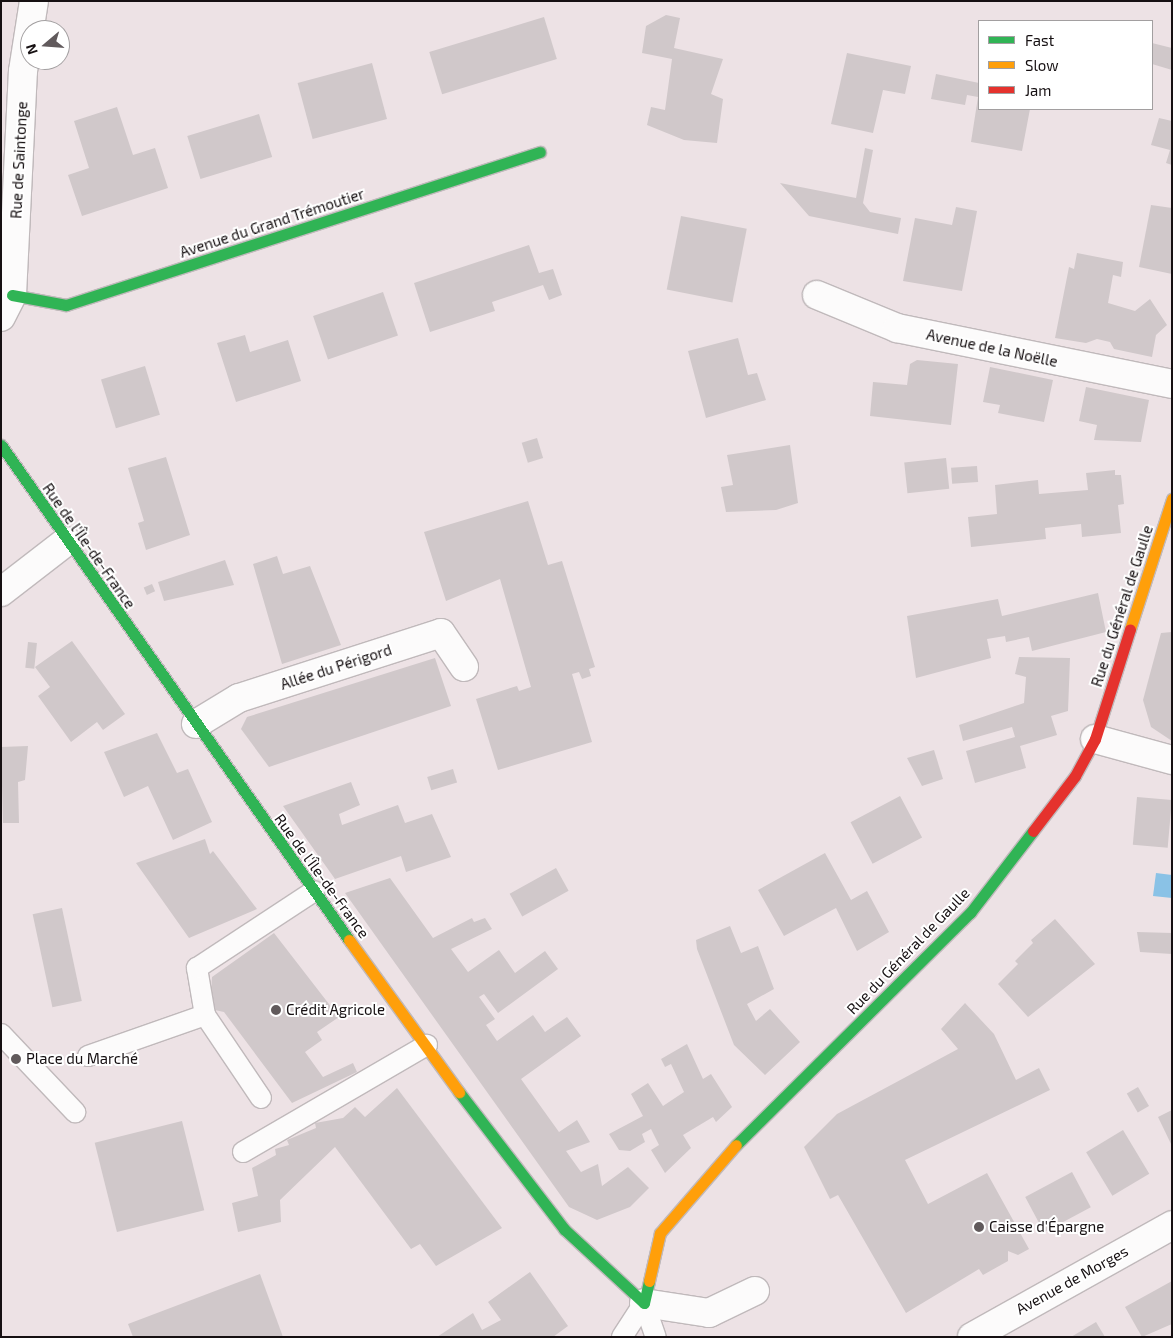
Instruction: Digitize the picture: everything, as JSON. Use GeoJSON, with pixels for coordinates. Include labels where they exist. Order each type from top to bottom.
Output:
{"type":"FeatureCollection","features":[{"type":"Feature","properties":{"kind":"street","name":"Rue de Saintonge"},"geometry":{"type":"LineString","coordinates":[[7,306],[23,71],[34,1]]}},
{"type":"Feature","properties":{"kind":"street","name":"Avenue du Grand Trémoutier"},"geometry":{"type":"LineString","coordinates":[[7,306],[66,306],[540,152]]}},
{"type":"Feature","properties":{"kind":"street","name":"Avenue de la Noëlle"},"geometry":{"type":"LineString","coordinates":[[817,295],[897,328],[1172,384]]}},
{"type":"Feature","properties":{"kind":"street","name":"Rue de l'Île-de-France"},"geometry":{"type":"LineString","coordinates":[[1,445],[314,891],[428,1045],[513,1167],[564,1229],[644,1303]]}},
{"type":"Feature","properties":{"kind":"street","name":"Rue du Général de Gaulle"},"geometry":{"type":"LineString","coordinates":[[644,1303],[660,1233],[705,1176],[970,913],[1039,826],[1095,739],[1172,499]]}},
{"type":"Feature","properties":{"kind":"street"},"geometry":{"type":"LineString","coordinates":[[1,592],[67,541]]}},
{"type":"Feature","properties":{"kind":"street","name":"Allée du Périgord"},"geometry":{"type":"LineString","coordinates":[[196,724],[239,698],[441,633],[464,667]]}},
{"type":"Feature","properties":{"kind":"street"},"geometry":{"type":"LineString","coordinates":[[1095,739],[1172,760]]}},
{"type":"Feature","properties":{"kind":"street","name":"Avenue de Morges"},"geometry":{"type":"LineString","coordinates":[[972,1337],[1172,1225]]}},
{"type":"Feature","properties":{"kind":"street"},"geometry":{"type":"LineString","coordinates":[[644,1303],[709,1313],[755,1291]]}},
{"type":"Feature","properties":{"kind":"lane"},"geometry":{"type":"LineString","coordinates":[[261,1098],[205,1015],[197,968],[314,891]]}},
{"type":"Feature","properties":{"kind":"lane"},"geometry":{"type":"LineString","coordinates":[[88,1056],[205,1015]]}},
{"type":"Feature","properties":{"kind":"lane"},"geometry":{"type":"LineString","coordinates":[[1,1034],[76,1112]]}},
{"type":"Feature","properties":{"kind":"lane"},"geometry":{"type":"LineString","coordinates":[[243,1152],[428,1045]]}},
{"type":"Feature","properties":{"kind":"lane"},"geometry":{"type":"LineString","coordinates":[[622,1337],[644,1303]]}},
{"type":"Feature","properties":{"kind":"lane"},"geometry":{"type":"LineString","coordinates":[[644,1303],[656,1337]]}},
{"type":"Feature","properties":{"kind":"water"},"geometry":{"type":"Polygon","coordinates":[[[1156,873],[1172,875],[1172,898],[1153,896],[1156,873]]]}},
{"type":"Feature","properties":{"kind":"building"},"geometry":{"type":"Polygon","coordinates":[[[666,15],[680,18],[674,48],[723,59],[711,94],[723,99],[717,143],[684,140],[647,125],[651,107],[665,110],[672,59],[642,53],[646,26],[666,15]]]}},
{"type":"Feature","properties":{"kind":"building"},"geometry":{"type":"Polygon","coordinates":[[[544,17],[557,59],[442,94],[429,52],[544,17]]]}},
{"type":"Feature","properties":{"kind":"building"},"geometry":{"type":"Polygon","coordinates":[[[1153,43],[1172,48],[1172,70],[1153,64],[1153,43]]]}},
{"type":"Feature","properties":{"kind":"building"},"geometry":{"type":"Polygon","coordinates":[[[847,53],[911,66],[905,94],[883,90],[873,133],[831,124],[847,53]]]}},
{"type":"Feature","properties":{"kind":"building"},"geometry":{"type":"Polygon","coordinates":[[[372,63],[387,119],[313,139],[298,83],[372,63]]]}},
{"type":"Feature","properties":{"kind":"building"},"geometry":{"type":"Polygon","coordinates":[[[936,74],[978,83],[978,97],[967,95],[965,105],[931,99],[936,74]]]}},
{"type":"Feature","properties":{"kind":"building"},"geometry":{"type":"Polygon","coordinates":[[[978,97],[978,110],[1030,110],[1022,151],[971,142],[978,97]]]}},
{"type":"Feature","properties":{"kind":"building"},"geometry":{"type":"Polygon","coordinates":[[[117,107],[133,155],[155,148],[168,188],[82,216],[68,175],[89,168],[74,121],[117,107]]]}},
{"type":"Feature","properties":{"kind":"building"},"geometry":{"type":"Polygon","coordinates":[[[259,114],[272,157],[200,179],[187,136],[259,114]]]}},
{"type":"Feature","properties":{"kind":"building"},"geometry":{"type":"Polygon","coordinates":[[[1159,118],[1172,121],[1172,165],[1166,163],[1170,150],[1151,145],[1159,118]]]}},
{"type":"Feature","properties":{"kind":"building"},"geometry":{"type":"Polygon","coordinates":[[[865,148],[873,150],[863,203],[870,212],[901,218],[898,234],[809,216],[780,183],[856,198],[865,148]]]}},
{"type":"Feature","properties":{"kind":"building"},"geometry":{"type":"Polygon","coordinates":[[[1151,205],[1172,208],[1172,274],[1139,267],[1151,205]]]}},
{"type":"Feature","properties":{"kind":"building"},"geometry":{"type":"Polygon","coordinates":[[[956,207],[977,211],[962,291],[903,281],[915,218],[952,225],[956,207]]]}},
{"type":"Feature","properties":{"kind":"building"},"geometry":{"type":"Polygon","coordinates":[[[681,216],[747,229],[732,302],[667,290],[681,216]]]}},
{"type":"Feature","properties":{"kind":"building"},"geometry":{"type":"Polygon","coordinates":[[[529,245],[539,273],[553,269],[562,295],[549,300],[543,285],[492,302],[495,311],[430,332],[414,283],[529,245]]]}},
{"type":"Feature","properties":{"kind":"building"},"geometry":{"type":"Polygon","coordinates":[[[1077,253],[1123,262],[1121,277],[1113,275],[1108,303],[1135,311],[1150,299],[1167,325],[1156,335],[1152,357],[1114,349],[1110,342],[1097,339],[1086,343],[1055,338],[1069,267],[1074,269],[1077,253]]]}},
{"type":"Feature","properties":{"kind":"building"},"geometry":{"type":"Polygon","coordinates":[[[383,292],[398,335],[328,360],[313,316],[383,292]]]}},
{"type":"Feature","properties":{"kind":"building"},"geometry":{"type":"Polygon","coordinates":[[[245,335],[250,352],[288,340],[301,381],[236,402],[217,343],[245,335]]]}},
{"type":"Feature","properties":{"kind":"building"},"geometry":{"type":"Polygon","coordinates":[[[738,338],[748,375],[757,373],[766,400],[706,418],[688,351],[738,338]]]}},
{"type":"Feature","properties":{"kind":"building"},"geometry":{"type":"Polygon","coordinates":[[[917,360],[958,364],[951,425],[870,416],[873,382],[907,385],[910,364],[917,360]]]}},
{"type":"Feature","properties":{"kind":"building"},"geometry":{"type":"Polygon","coordinates":[[[145,366],[160,415],[116,428],[101,379],[145,366]]]}},
{"type":"Feature","properties":{"kind":"building"},"geometry":{"type":"Polygon","coordinates":[[[990,367],[1053,380],[1044,422],[998,413],[1000,405],[983,402],[990,367]]]}},
{"type":"Feature","properties":{"kind":"building"},"geometry":{"type":"Polygon","coordinates":[[[1086,387],[1149,400],[1141,442],[1094,440],[1097,425],[1079,421],[1086,387]]]}},
{"type":"Feature","properties":{"kind":"building"},"geometry":{"type":"Polygon","coordinates":[[[537,438],[543,458],[528,463],[522,443],[537,438]]]}},
{"type":"Feature","properties":{"kind":"building"},"geometry":{"type":"Polygon","coordinates":[[[790,445],[798,503],[776,510],[726,512],[721,487],[733,485],[727,455],[790,445]]]}},
{"type":"Feature","properties":{"kind":"building"},"geometry":{"type":"Polygon","coordinates":[[[166,457],[190,535],[146,550],[138,523],[144,521],[128,468],[166,457]]]}},
{"type":"Feature","properties":{"kind":"building"},"geometry":{"type":"Polygon","coordinates":[[[946,458],[949,489],[907,493],[904,462],[946,458]]]}},
{"type":"Feature","properties":{"kind":"building"},"geometry":{"type":"Polygon","coordinates":[[[977,466],[978,482],[952,484],[951,468],[977,466]]]}},
{"type":"Feature","properties":{"kind":"building"},"geometry":{"type":"Polygon","coordinates":[[[1115,470],[1115,475],[1121,475],[1124,504],[1118,505],[1121,533],[1082,537],[1081,524],[1045,528],[1046,539],[971,547],[968,517],[997,514],[995,485],[1038,480],[1039,494],[1088,490],[1086,473],[1115,470]]]}},
{"type":"Feature","properties":{"kind":"building"},"geometry":{"type":"Polygon","coordinates":[[[528,501],[548,565],[562,561],[595,667],[589,669],[591,676],[582,679],[579,672],[572,674],[592,742],[498,770],[476,699],[517,686],[519,691],[531,687],[500,579],[446,601],[424,532],[528,501]]]}},
{"type":"Feature","properties":{"kind":"building"},"geometry":{"type":"Polygon","coordinates":[[[277,556],[283,574],[310,566],[341,645],[282,664],[253,564],[277,556]]]}},
{"type":"Feature","properties":{"kind":"building"},"geometry":{"type":"Polygon","coordinates":[[[225,560],[234,585],[164,601],[158,582],[225,560]]]}},
{"type":"Feature","properties":{"kind":"building"},"geometry":{"type":"Polygon","coordinates":[[[152,584],[155,591],[147,595],[144,588],[152,584]]]}},
{"type":"Feature","properties":{"kind":"building"},"geometry":{"type":"Polygon","coordinates":[[[1098,593],[1106,632],[1032,651],[1029,637],[1006,642],[1005,636],[987,639],[991,658],[916,678],[907,616],[998,599],[1002,616],[1098,593]]]}},
{"type":"Feature","properties":{"kind":"building"},"geometry":{"type":"Polygon","coordinates":[[[1172,632],[1172,741],[1151,727],[1143,700],[1161,633],[1172,632]]]}},
{"type":"Feature","properties":{"kind":"building"},"geometry":{"type":"Polygon","coordinates":[[[72,641],[125,714],[103,730],[97,722],[71,742],[38,696],[50,687],[35,667],[72,641]]]}},
{"type":"Feature","properties":{"kind":"building"},"geometry":{"type":"Polygon","coordinates":[[[28,642],[37,643],[34,669],[25,668],[28,642]]]}},
{"type":"Feature","properties":{"kind":"building"},"geometry":{"type":"Polygon","coordinates":[[[1019,657],[1070,658],[1068,711],[1051,716],[1057,735],[1020,746],[1026,768],[975,783],[966,751],[1015,737],[1012,727],[963,741],[959,725],[1024,703],[1026,677],[1015,674],[1019,657]]]}},
{"type":"Feature","properties":{"kind":"building"},"geometry":{"type":"Polygon","coordinates":[[[435,658],[451,706],[269,767],[241,729],[247,717],[435,658]]]}},
{"type":"Feature","properties":{"kind":"building"},"geometry":{"type":"Polygon","coordinates":[[[157,733],[177,773],[188,769],[212,822],[173,840],[148,786],[124,797],[104,752],[157,733]]]}},
{"type":"Feature","properties":{"kind":"building"},"geometry":{"type":"Polygon","coordinates":[[[28,746],[25,780],[18,782],[19,823],[3,823],[1,747],[28,746]]]}},
{"type":"Feature","properties":{"kind":"building"},"geometry":{"type":"Polygon","coordinates":[[[934,750],[943,779],[922,786],[907,758],[934,750]]]}},
{"type":"Feature","properties":{"kind":"building"},"geometry":{"type":"Polygon","coordinates":[[[453,769],[457,782],[431,790],[427,777],[453,769]]]}},
{"type":"Feature","properties":{"kind":"building"},"geometry":{"type":"Polygon","coordinates":[[[351,782],[360,805],[339,814],[342,825],[398,805],[405,823],[432,814],[451,857],[406,872],[401,856],[335,879],[283,806],[351,782]]]}},
{"type":"Feature","properties":{"kind":"building"},"geometry":{"type":"Polygon","coordinates":[[[900,796],[922,837],[873,864],[851,822],[900,796]]]}},
{"type":"Feature","properties":{"kind":"building"},"geometry":{"type":"Polygon","coordinates":[[[1137,797],[1172,800],[1168,848],[1133,845],[1137,797]]]}},
{"type":"Feature","properties":{"kind":"building"},"geometry":{"type":"Polygon","coordinates":[[[205,839],[210,854],[213,851],[257,909],[189,938],[136,863],[205,839]]]}},
{"type":"Feature","properties":{"kind":"building"},"geometry":{"type":"Polygon","coordinates":[[[825,853],[851,900],[867,891],[889,932],[857,951],[836,908],[784,936],[758,890],[825,853]]]}},
{"type":"Feature","properties":{"kind":"building"},"geometry":{"type":"Polygon","coordinates":[[[556,868],[569,891],[522,916],[510,894],[556,868]]]}},
{"type":"Feature","properties":{"kind":"building"},"geometry":{"type":"Polygon","coordinates":[[[390,878],[433,938],[472,918],[474,922],[485,918],[492,929],[451,949],[468,972],[499,950],[515,973],[545,951],[558,969],[498,1013],[484,994],[479,997],[495,1019],[486,1025],[497,1041],[533,1015],[545,1032],[567,1017],[581,1036],[521,1079],[559,1132],[577,1120],[590,1142],[566,1151],[581,1172],[598,1164],[602,1186],[628,1167],[649,1188],[630,1207],[597,1220],[569,1207],[345,893],[390,878]]]}},
{"type":"Feature","properties":{"kind":"building"},"geometry":{"type":"Polygon","coordinates":[[[62,908],[82,1001],[52,1007],[33,914],[62,908]]]}},
{"type":"Feature","properties":{"kind":"building"},"geometry":{"type":"Polygon","coordinates":[[[1055,919],[1095,964],[1028,1017],[998,984],[1018,964],[1015,961],[1033,943],[1031,940],[1055,919]]]}},
{"type":"Feature","properties":{"kind":"building"},"geometry":{"type":"Polygon","coordinates":[[[730,926],[741,953],[758,946],[774,989],[747,1004],[756,1021],[770,1009],[800,1042],[765,1075],[734,1045],[697,949],[696,940],[730,926]]]}},
{"type":"Feature","properties":{"kind":"building"},"geometry":{"type":"Polygon","coordinates":[[[1137,932],[1172,933],[1172,954],[1140,952],[1137,932]]]}},
{"type":"Feature","properties":{"kind":"building","name":"Crédit Agricole"},"geometry":{"type":"Polygon","coordinates":[[[274,933],[339,1017],[317,1032],[322,1040],[305,1052],[323,1077],[353,1063],[357,1072],[292,1103],[224,1012],[210,1009],[212,977],[274,933]]]}},
{"type":"Feature","properties":{"kind":"building"},"geometry":{"type":"Polygon","coordinates":[[[965,1003],[994,1034],[1016,1080],[1039,1068],[1050,1090],[905,1160],[928,1204],[987,1173],[1029,1249],[1018,1255],[1008,1251],[1008,1261],[983,1275],[979,1269],[906,1313],[838,1195],[830,1199],[804,1147],[837,1114],[958,1049],[941,1029],[965,1003]]]}},
{"type":"Feature","properties":{"kind":"building"},"geometry":{"type":"Polygon","coordinates":[[[687,1044],[703,1079],[711,1074],[732,1107],[716,1122],[713,1117],[683,1135],[691,1148],[665,1173],[651,1150],[659,1145],[651,1129],[642,1134],[645,1142],[630,1151],[619,1150],[609,1134],[643,1116],[631,1094],[648,1083],[663,1106],[684,1092],[671,1064],[665,1067],[661,1059],[687,1044]]]}},
{"type":"Feature","properties":{"kind":"building"},"geometry":{"type":"Polygon","coordinates":[[[1138,1087],[1149,1106],[1138,1113],[1127,1094],[1138,1087]]]}},
{"type":"Feature","properties":{"kind":"building"},"geometry":{"type":"Polygon","coordinates":[[[397,1088],[502,1228],[436,1266],[420,1244],[411,1249],[335,1147],[280,1200],[281,1222],[238,1232],[232,1203],[258,1196],[252,1168],[276,1155],[275,1149],[289,1145],[287,1140],[316,1128],[315,1123],[343,1118],[355,1107],[365,1117],[397,1088]]]}},
{"type":"Feature","properties":{"kind":"building"},"geometry":{"type":"Polygon","coordinates":[[[1172,1110],[1172,1146],[1158,1117],[1172,1110]]]}},
{"type":"Feature","properties":{"kind":"building"},"geometry":{"type":"Polygon","coordinates":[[[182,1121],[204,1210],[117,1232],[95,1143],[182,1121]]]}},
{"type":"Feature","properties":{"kind":"building"},"geometry":{"type":"Polygon","coordinates":[[[1123,1130],[1149,1174],[1112,1196],[1086,1152],[1123,1130]]]}},
{"type":"Feature","properties":{"kind":"building"},"geometry":{"type":"Polygon","coordinates":[[[1072,1172],[1091,1207],[1044,1232],[1025,1197],[1072,1172]]]}},
{"type":"Feature","properties":{"kind":"building"},"geometry":{"type":"Polygon","coordinates":[[[530,1272],[568,1326],[553,1337],[437,1337],[473,1313],[482,1330],[501,1320],[488,1302],[530,1272]]]}},
{"type":"Feature","properties":{"kind":"building"},"geometry":{"type":"Polygon","coordinates":[[[260,1274],[283,1337],[133,1337],[128,1324],[260,1274]]]}},
{"type":"Feature","properties":{"kind":"building"},"geometry":{"type":"Polygon","coordinates":[[[1172,1281],[1172,1324],[1142,1337],[1125,1307],[1172,1281]]]}},
{"type":"Feature","properties":{"kind":"building"},"geometry":{"type":"Polygon","coordinates":[[[1096,1322],[1105,1337],[1071,1337],[1096,1322]]]}},
{"type":"Feature","properties":{"kind":"traffic: fast"},"geometry":{"type":"LineString","coordinates":[[12,295],[66,305],[540,152]]}},
{"type":"Feature","properties":{"kind":"traffic: fast"},"geometry":{"type":"LineString","coordinates":[[1,445],[349,940]]}},
{"type":"Feature","properties":{"kind":"traffic: fast"},"geometry":{"type":"LineString","coordinates":[[736,1145],[970,913],[1033,831]]}},
{"type":"Feature","properties":{"kind":"traffic: fast"},"geometry":{"type":"LineString","coordinates":[[459,1092],[564,1229],[644,1303],[649,1281]]}},
{"type":"Feature","properties":{"kind":"traffic: slow"},"geometry":{"type":"LineString","coordinates":[[1130,629],[1172,499]]}},
{"type":"Feature","properties":{"kind":"traffic: slow"},"geometry":{"type":"LineString","coordinates":[[349,940],[459,1092]]}},
{"type":"Feature","properties":{"kind":"traffic: slow"},"geometry":{"type":"LineString","coordinates":[[649,1281],[660,1233],[736,1145]]}},
{"type":"Feature","properties":{"kind":"traffic: jam"},"geometry":{"type":"LineString","coordinates":[[1033,831],[1075,776],[1095,739],[1130,629]]}},
{"type":"Feature","properties":{"kind":"place","name":"Crédit Agricole"},"geometry":{"type":"Point","coordinates":[276,1010]}},
{"type":"Feature","properties":{"kind":"place","name":"Place du Marché"},"geometry":{"type":"Point","coordinates":[16,1059]}},
{"type":"Feature","properties":{"kind":"place","name":"Caisse d'Épargne"},"geometry":{"type":"Point","coordinates":[979,1227]}}]}
